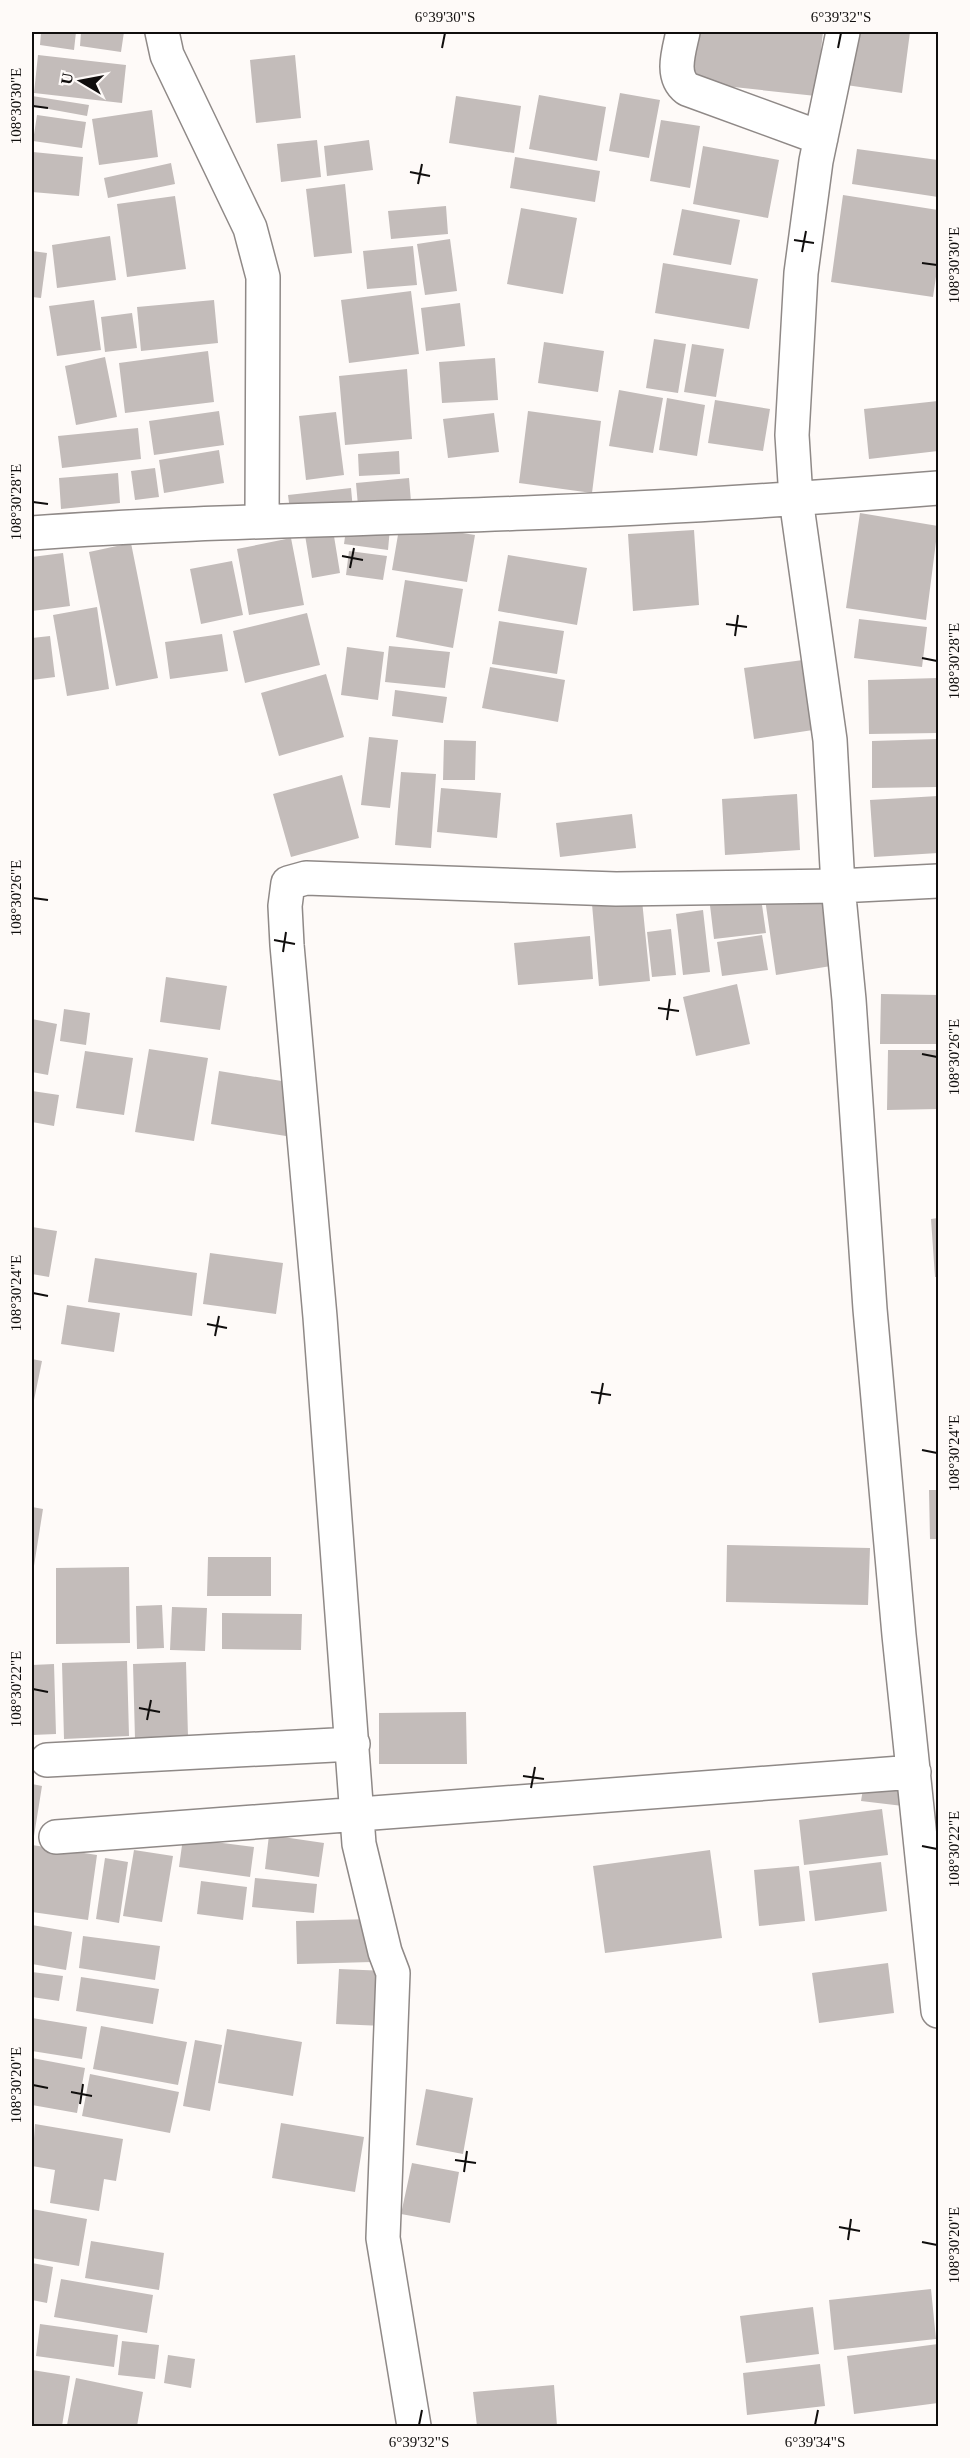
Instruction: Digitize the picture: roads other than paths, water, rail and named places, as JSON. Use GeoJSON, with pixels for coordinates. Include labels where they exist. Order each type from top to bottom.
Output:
{"type":"FeatureCollection","features":[{"type":"Feature","properties":{"kind":"street"},"geometry":{"type":"LineString","coordinates":[[162,32],[167,55],[250,228],[263,277],[262,520]]}},
{"type":"Feature","properties":{"kind":"street"},"geometry":{"type":"LineString","coordinates":[[683,32],[677,76],[680,84],[687,89],[821,138]]}},
{"type":"Feature","properties":{"kind":"street"},"geometry":{"type":"LineString","coordinates":[[843,32],[821,138],[801,273],[792,435],[796,499],[830,740],[838,886],[849,1000],[870,1309],[899,1635],[939,2011]]}},
{"type":"Feature","properties":{"kind":"street"},"geometry":{"type":"LineString","coordinates":[[32,534],[262,520],[524,513],[796,499],[939,488]]}},
{"type":"Feature","properties":{"kind":"street"},"geometry":{"type":"LineString","coordinates":[[414,2427],[383,2238],[393,1973],[385,1952],[359,1844],[320,1317],[287,945],[285,906],[288,883],[306,878],[616,889],[838,886],[939,881]]}},
{"type":"Feature","properties":{"kind":"street"},"geometry":{"type":"LineString","coordinates":[[48,1760],[352,1744]]}},
{"type":"Feature","properties":{"kind":"street"},"geometry":{"type":"LineString","coordinates":[[56,1837],[914,1772]]}}]}
